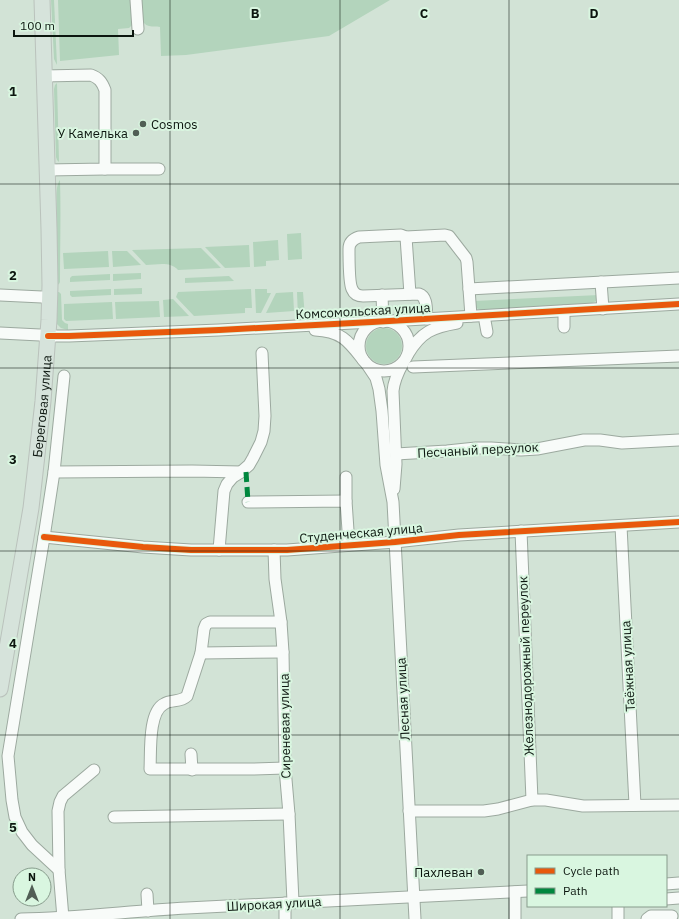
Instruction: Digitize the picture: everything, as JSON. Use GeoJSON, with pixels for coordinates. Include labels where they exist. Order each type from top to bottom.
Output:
{"type":"FeatureCollection","features":[{"type":"Feature","properties":{"kind":"main road","name":"Береговая улица"},"geometry":{"type":"LineString","coordinates":[[0,689],[25,544],[39,440],[44,336],[42,297],[42,221],[34,0]]}},
{"type":"Feature","properties":{"kind":"main road","name":"Береговая улица"},"geometry":{"type":"LineString","coordinates":[[0,642],[23,507],[35,400],[49,309],[50,261],[42,0]]}},
{"type":"Feature","properties":{"kind":"street"},"geometry":{"type":"LineString","coordinates":[[42,21],[47,0]]}},
{"type":"Feature","properties":{"kind":"street"},"geometry":{"type":"LineString","coordinates":[[47,0],[49,32],[44,71],[91,75],[100,80],[105,90],[105,169]]}},
{"type":"Feature","properties":{"kind":"street"},"geometry":{"type":"LineString","coordinates":[[136,0],[138,29]]}},
{"type":"Feature","properties":{"kind":"street"},"geometry":{"type":"LineString","coordinates":[[47,170],[159,169]]}},
{"type":"Feature","properties":{"kind":"street"},"geometry":{"type":"LineString","coordinates":[[427,319],[425,298],[422,295],[359,296],[352,290],[350,284],[349,249],[350,244],[354,240],[359,237],[401,235],[406,237],[449,236],[466,258],[471,316]]}},
{"type":"Feature","properties":{"kind":"street"},"geometry":{"type":"LineString","coordinates":[[406,237],[410,294]]}},
{"type":"Feature","properties":{"kind":"street"},"geometry":{"type":"LineString","coordinates":[[469,289],[679,278]]}},
{"type":"Feature","properties":{"kind":"street"},"geometry":{"type":"LineString","coordinates":[[601,282],[603,309]]}},
{"type":"Feature","properties":{"kind":"street"},"geometry":{"type":"LineString","coordinates":[[0,295],[42,297]]}},
{"type":"Feature","properties":{"kind":"street"},"geometry":{"type":"LineString","coordinates":[[382,295],[382,322]]}},
{"type":"Feature","properties":{"kind":"street","name":"Комсомольская улица"},"geometry":{"type":"LineString","coordinates":[[0,333],[69,336],[219,330],[382,322],[679,304]]}},
{"type":"Feature","properties":{"kind":"street"},"geometry":{"type":"LineString","coordinates":[[564,311],[564,328]]}},
{"type":"Feature","properties":{"kind":"street","name":"Комсомольская улица"},"geometry":{"type":"LineString","coordinates":[[405,359],[418,340],[437,327],[448,324],[486,327],[500,320],[533,313]]}},
{"type":"Feature","properties":{"kind":"street"},"geometry":{"type":"LineString","coordinates":[[382,322],[395,324],[405,333],[407,339],[408,352],[405,359],[396,368],[387,371],[376,370],[365,362],[360,350],[361,337],[373,324],[382,322]]}},
{"type":"Feature","properties":{"kind":"street","name":"Комсомольская улица"},"geometry":{"type":"LineString","coordinates":[[219,330],[263,332],[316,330],[329,332],[340,336],[348,342],[365,362]]}},
{"type":"Feature","properties":{"kind":"street"},"geometry":{"type":"LineString","coordinates":[[219,550],[224,491],[227,484],[233,477],[244,472],[249,465],[261,442],[264,431],[265,416],[262,353]]}},
{"type":"Feature","properties":{"kind":"street"},"geometry":{"type":"LineString","coordinates":[[413,367],[679,356]]}},
{"type":"Feature","properties":{"kind":"street","name":"Лесная улица"},"geometry":{"type":"LineString","coordinates":[[405,359],[396,374],[393,386],[396,454],[393,502],[414,919]]}},
{"type":"Feature","properties":{"kind":"street","name":"Лесная улица"},"geometry":{"type":"LineString","coordinates":[[365,362],[376,378],[379,389],[386,465],[393,502]]}},
{"type":"Feature","properties":{"kind":"street"},"geometry":{"type":"LineString","coordinates":[[59,870],[32,845],[22,832],[15,817],[8,764],[9,748],[54,472],[64,376]]}},
{"type":"Feature","properties":{"kind":"street","name":"Песчаный переулок"},"geometry":{"type":"LineString","coordinates":[[396,454],[476,448],[521,450],[584,440],[600,440],[622,443],[679,440]]}},
{"type":"Feature","properties":{"kind":"street"},"geometry":{"type":"LineString","coordinates":[[54,472],[244,472]]}},
{"type":"Feature","properties":{"kind":"street"},"geometry":{"type":"LineString","coordinates":[[346,477],[348,545]]}},
{"type":"Feature","properties":{"kind":"street"},"geometry":{"type":"LineString","coordinates":[[248,502],[346,501]]}},
{"type":"Feature","properties":{"kind":"street","name":"Студенческая улица"},"geometry":{"type":"LineString","coordinates":[[44,537],[142,547],[191,550],[287,550],[395,542],[459,535],[679,522]]}},
{"type":"Feature","properties":{"kind":"street","name":"Таёжная улица"},"geometry":{"type":"LineString","coordinates":[[621,526],[635,805]]}},
{"type":"Feature","properties":{"kind":"street","name":"Железнодорожный переулок"},"geometry":{"type":"LineString","coordinates":[[521,531],[532,800]]}},
{"type":"Feature","properties":{"kind":"street","name":"Сиреневая улица"},"geometry":{"type":"LineString","coordinates":[[274,550],[283,652],[285,768],[289,814],[289,903],[285,919]]}},
{"type":"Feature","properties":{"kind":"street"},"geometry":{"type":"LineString","coordinates":[[281,622],[210,622],[206,624],[201,653],[187,696],[180,701],[164,703],[158,708],[154,718],[152,728],[150,770],[252,770],[285,768]]}},
{"type":"Feature","properties":{"kind":"street"},"geometry":{"type":"LineString","coordinates":[[201,653],[283,652]]}},
{"type":"Feature","properties":{"kind":"street"},"geometry":{"type":"LineString","coordinates":[[191,754],[192,770]]}},
{"type":"Feature","properties":{"kind":"street"},"geometry":{"type":"LineString","coordinates":[[63,918],[59,870],[58,811],[63,796],[94,770]]}},
{"type":"Feature","properties":{"kind":"street"},"geometry":{"type":"LineString","coordinates":[[409,811],[484,811],[532,800],[546,800],[583,806],[679,805]]}},
{"type":"Feature","properties":{"kind":"street"},"geometry":{"type":"LineString","coordinates":[[114,817],[289,814]]}},
{"type":"Feature","properties":{"kind":"street"},"geometry":{"type":"LineString","coordinates":[[667,884],[679,883]]}},
{"type":"Feature","properties":{"kind":"street","name":"Широкая улица"},"geometry":{"type":"LineString","coordinates":[[21,919],[151,914],[289,903],[527,891]]}},
{"type":"Feature","properties":{"kind":"street"},"geometry":{"type":"LineString","coordinates":[[515,892],[515,919]]}},
{"type":"Feature","properties":{"kind":"street"},"geometry":{"type":"LineString","coordinates":[[147,894],[151,914]]}},
{"type":"Feature","properties":{"kind":"street"},"geometry":{"type":"LineString","coordinates":[[667,899],[679,898]]}},
{"type":"Feature","properties":{"kind":"street"},"geometry":{"type":"LineString","coordinates":[[618,907],[618,919]]}},
{"type":"Feature","properties":{"kind":"street"},"geometry":{"type":"LineString","coordinates":[[647,919],[651,916],[672,916]]}},
{"type":"Feature","properties":{"kind":"green space"},"geometry":{"type":"Polygon","coordinates":[[[51,0],[54,0],[57,65],[54,59],[51,0]]]}},
{"type":"Feature","properties":{"kind":"green space"},"geometry":{"type":"Polygon","coordinates":[[[58,0],[133,0],[132,25],[129,28],[118,29],[119,55],[60,61],[58,0]]]}},
{"type":"Feature","properties":{"kind":"green space"},"geometry":{"type":"Polygon","coordinates":[[[140,0],[390,0],[329,36],[186,55],[161,56],[160,27],[149,26],[143,22],[140,0]]]}},
{"type":"Feature","properties":{"kind":"green space"},"geometry":{"type":"Polygon","coordinates":[[[57,83],[59,162],[56,157],[54,89],[57,83]]]}},
{"type":"Feature","properties":{"kind":"green space"},"geometry":{"type":"Polygon","coordinates":[[[60,180],[60,282],[57,285],[56,216],[57,187],[60,180]]]}},
{"type":"Feature","properties":{"kind":"green space"},"geometry":{"type":"Polygon","coordinates":[[[301,233],[302,259],[288,260],[287,234],[301,233]]]}},
{"type":"Feature","properties":{"kind":"green space"},"geometry":{"type":"Polygon","coordinates":[[[278,240],[279,260],[266,261],[266,266],[254,267],[253,242],[278,240]]]}},
{"type":"Feature","properties":{"kind":"green space"},"geometry":{"type":"Polygon","coordinates":[[[249,245],[250,267],[225,268],[205,247],[249,245]]]}},
{"type":"Feature","properties":{"kind":"green space"},"geometry":{"type":"Polygon","coordinates":[[[201,248],[221,268],[178,270],[167,264],[146,265],[132,250],[201,248]]]}},
{"type":"Feature","properties":{"kind":"green space"},"geometry":{"type":"Polygon","coordinates":[[[108,251],[109,267],[64,269],[63,253],[108,251]]]}},
{"type":"Feature","properties":{"kind":"green space"},"geometry":{"type":"Polygon","coordinates":[[[112,251],[127,251],[141,265],[113,267],[112,251]]]}},
{"type":"Feature","properties":{"kind":"green space"},"geometry":{"type":"Polygon","coordinates":[[[141,273],[141,279],[113,281],[113,274],[141,273]]]}},
{"type":"Feature","properties":{"kind":"green space"},"geometry":{"type":"Polygon","coordinates":[[[110,274],[110,280],[70,282],[70,278],[72,276],[110,274]]]}},
{"type":"Feature","properties":{"kind":"green space"},"geometry":{"type":"Polygon","coordinates":[[[229,276],[234,281],[185,283],[185,278],[229,276]]]}},
{"type":"Feature","properties":{"kind":"green space"},"geometry":{"type":"Polygon","coordinates":[[[142,288],[142,294],[114,295],[114,289],[142,288]]]}},
{"type":"Feature","properties":{"kind":"green space"},"geometry":{"type":"Polygon","coordinates":[[[111,289],[111,295],[72,297],[70,295],[70,291],[111,289]]]}},
{"type":"Feature","properties":{"kind":"green space"},"geometry":{"type":"Polygon","coordinates":[[[251,289],[252,308],[245,308],[245,313],[194,316],[176,297],[178,292],[251,289]]]}},
{"type":"Feature","properties":{"kind":"green space"},"geometry":{"type":"Polygon","coordinates":[[[255,289],[267,289],[267,293],[271,293],[261,313],[256,313],[255,289]]]}},
{"type":"Feature","properties":{"kind":"green space"},"geometry":{"type":"Polygon","coordinates":[[[57,292],[61,294],[62,320],[68,324],[68,330],[61,328],[55,322],[55,293],[57,292]]]}},
{"type":"Feature","properties":{"kind":"green space"},"geometry":{"type":"Polygon","coordinates":[[[293,292],[294,311],[266,313],[276,293],[293,292]]]}},
{"type":"Feature","properties":{"kind":"green space"},"geometry":{"type":"Polygon","coordinates":[[[297,292],[303,292],[305,318],[298,318],[297,292]]]}},
{"type":"Feature","properties":{"kind":"green space"},"geometry":{"type":"Polygon","coordinates":[[[599,295],[597,300],[592,303],[481,310],[476,308],[474,301],[599,295]]]}},
{"type":"Feature","properties":{"kind":"green space"},"geometry":{"type":"Polygon","coordinates":[[[173,299],[189,316],[164,317],[163,300],[173,299]]]}},
{"type":"Feature","properties":{"kind":"green space"},"geometry":{"type":"Polygon","coordinates":[[[159,301],[160,317],[116,319],[115,302],[159,301]]]}},
{"type":"Feature","properties":{"kind":"green space"},"geometry":{"type":"Polygon","coordinates":[[[112,302],[113,319],[66,321],[64,319],[64,304],[112,302]]]}},
{"type":"Feature","properties":{"kind":"green space"},"geometry":{"type":"Polygon","coordinates":[[[384,328],[397,333],[402,346],[397,359],[384,364],[371,359],[366,346],[371,333],[384,328]]]}},
{"type":"Feature","properties":{"kind":"marked path"},"geometry":{"type":"LineString","coordinates":[[246,472],[248,502]]}},
{"type":"Feature","properties":{"kind":"cycle path"},"geometry":{"type":"LineString","coordinates":[[48,336],[219,330],[679,304]]}},
{"type":"Feature","properties":{"kind":"cycle path"},"geometry":{"type":"LineString","coordinates":[[44,537],[143,547],[191,550],[287,550],[395,542],[459,535],[679,522]]}},
{"type":"Feature","properties":{"kind":"place","name":"Cosmos"},"geometry":{"type":"Point","coordinates":[143,124]}},
{"type":"Feature","properties":{"kind":"place","name":"У Камелька"},"geometry":{"type":"Point","coordinates":[136,133]}},
{"type":"Feature","properties":{"kind":"place","name":"Пахлеван"},"geometry":{"type":"Point","coordinates":[481,872]}}]}
